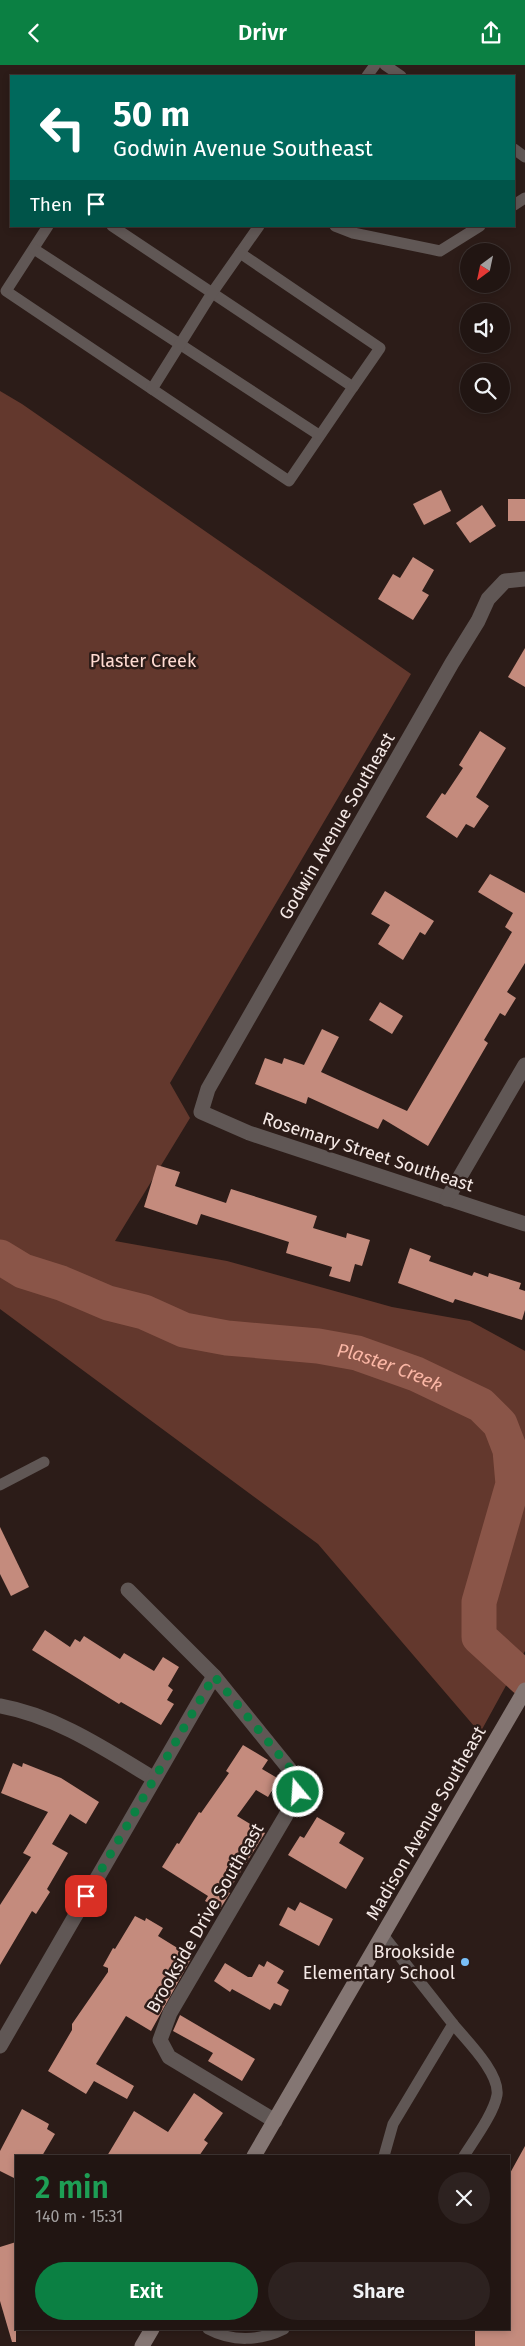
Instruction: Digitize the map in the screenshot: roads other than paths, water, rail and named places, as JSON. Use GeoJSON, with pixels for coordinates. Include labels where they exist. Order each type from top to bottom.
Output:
{"type":"FeatureCollection","features":[{"type":"Feature","properties":{"kind":"street","name":"Godwin Avenue Southeast"},"geometry":{"type":"LineString","coordinates":[[202,1112],[208,1089],[452,663],[478,621],[488,599],[505,581],[525,579]]}},
{"type":"Feature","properties":{"kind":"street"},"geometry":{"type":"LineString","coordinates":[[447,1199],[525,1065]]}},
{"type":"Feature","properties":{"kind":"street","name":"Rosemary Street Southeast"},"geometry":{"type":"LineString","coordinates":[[202,1112],[249,1133],[525,1223]]}},
{"type":"Feature","properties":{"kind":"street","name":"Brookside Drive Southeast"},"geometry":{"type":"LineString","coordinates":[[128,1590],[214,1676],[299,1781],[298,1792],[170,2013],[160,2041],[169,2057],[275,2121]]}},
{"type":"Feature","properties":{"kind":"street"},"geometry":{"type":"LineString","coordinates":[[0,2046],[214,1676]]}},
{"type":"Feature","properties":{"kind":"street","name":"Madison Avenue Southeast"},"geometry":{"type":"LineString","coordinates":[[255,2155],[525,1691]]}},
{"type":"Feature","properties":{"kind":"street"},"geometry":{"type":"LineString","coordinates":[[0,1706],[32,1714],[65,1728],[106,1750],[153,1779]]}},
{"type":"Feature","properties":{"kind":"street"},"geometry":{"type":"LineString","coordinates":[[142,2346],[151,2330]]}},
{"type":"Feature","properties":{"kind":"lane"},"geometry":{"type":"LineString","coordinates":[[384,65],[399,75]]}},
{"type":"Feature","properties":{"kind":"lane"},"geometry":{"type":"LineString","coordinates":[[47,227],[6,291],[289,481],[380,349],[240,253]]}},
{"type":"Feature","properties":{"kind":"lane"},"geometry":{"type":"LineString","coordinates":[[113,227],[353,387]]}},
{"type":"Feature","properties":{"kind":"lane"},"geometry":{"type":"LineString","coordinates":[[152,389],[212,293],[258,227]]}},
{"type":"Feature","properties":{"kind":"lane"},"geometry":{"type":"LineString","coordinates":[[342,227],[440,251],[478,227]]}},
{"type":"Feature","properties":{"kind":"lane"},"geometry":{"type":"LineString","coordinates":[[34,249],[319,435]]}},
{"type":"Feature","properties":{"kind":"lane"},"geometry":{"type":"LineString","coordinates":[[0,1485],[44,1462]]}},
{"type":"Feature","properties":{"kind":"lane"},"geometry":{"type":"LineString","coordinates":[[383,1935],[491,2071],[497,2085],[494,2104],[465,2155]]}},
{"type":"Feature","properties":{"kind":"lane"},"geometry":{"type":"LineString","coordinates":[[384,2155],[393,2124],[453,2024]]}},
{"type":"Feature","properties":{"kind":"lane"},"geometry":{"type":"LineString","coordinates":[[210,2330],[232,2339],[252,2339],[282,2330]]}},
{"type":"Feature","properties":{"kind":"waterway","name":"Plaster Creek"},"geometry":{"type":"LineString","coordinates":[[0,1257],[23,1271],[61,1283],[108,1303],[144,1312],[184,1330],[227,1338],[318,1346],[357,1353],[416,1374],[481,1405],[500,1424],[510,1450],[513,1484],[479,1602],[479,1637],[525,1679]]}},
{"type":"Feature","properties":{"kind":"place","name":"Brookside Elementary School"},"geometry":{"type":"Point","coordinates":[465,1962]}}]}
